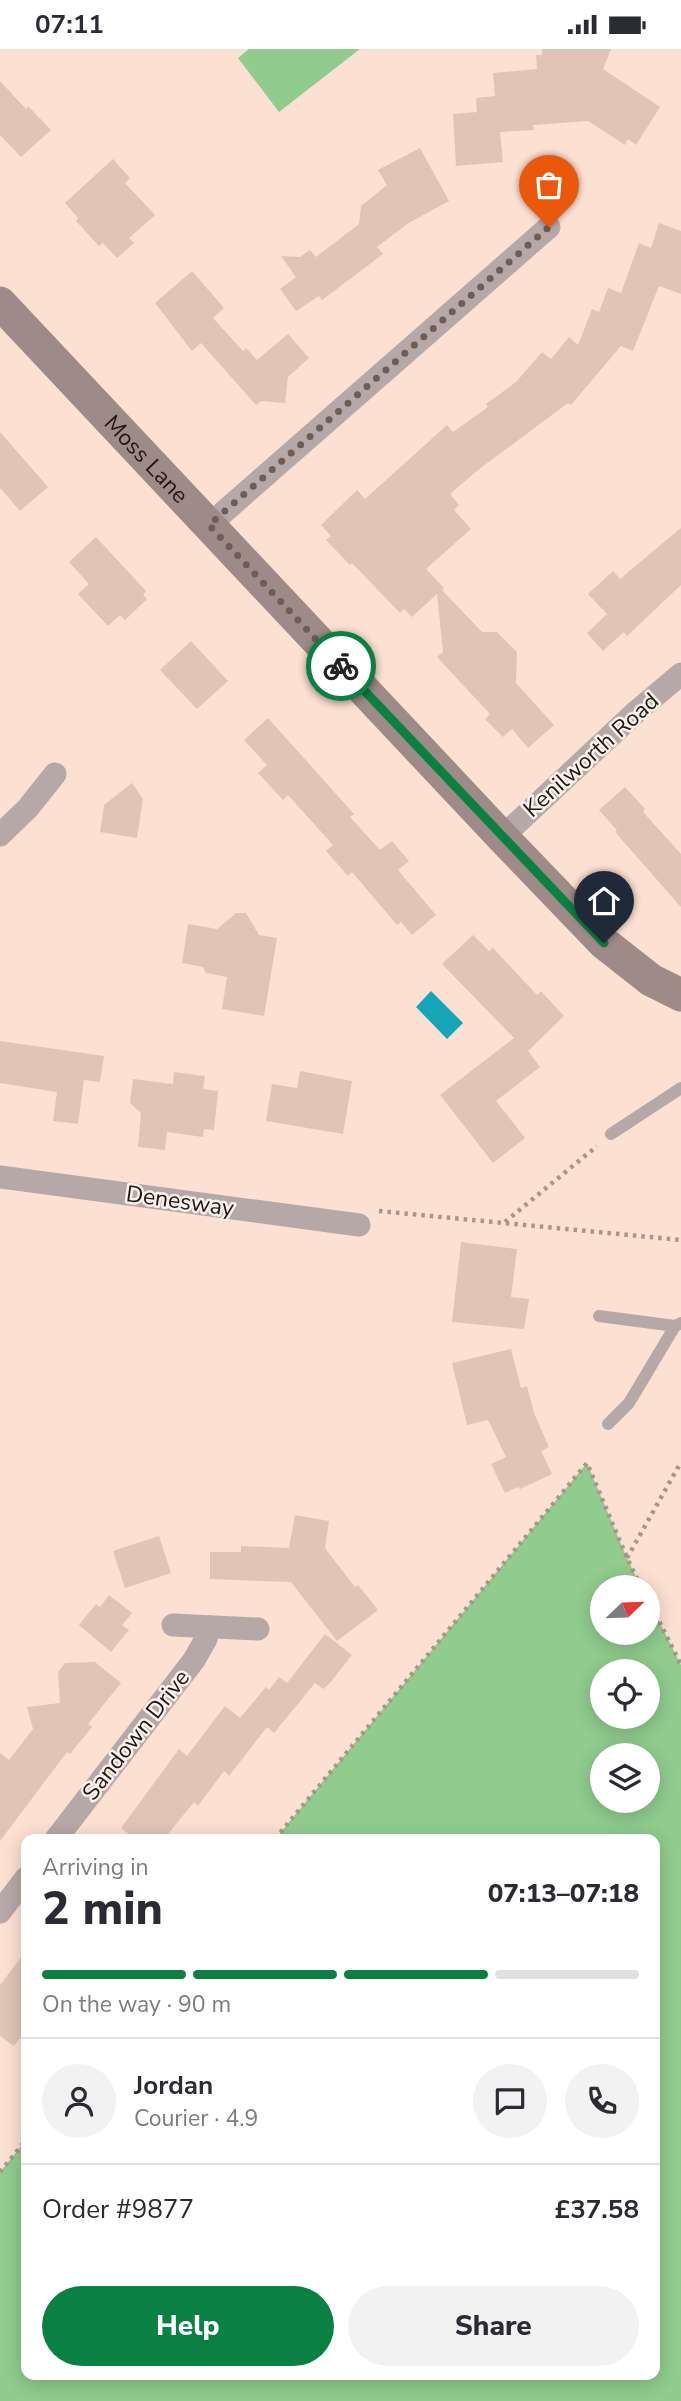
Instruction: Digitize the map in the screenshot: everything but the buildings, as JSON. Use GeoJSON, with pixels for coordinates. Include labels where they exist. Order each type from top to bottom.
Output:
{"type":"FeatureCollection","features":[{"type":"Feature","properties":{"kind":"street"},"geometry":{"type":"LineString","coordinates":[[209,525],[549,227]]}},
{"type":"Feature","properties":{"kind":"street","name":"Moss Lane"},"geometry":{"type":"LineString","coordinates":[[0,303],[604,943],[651,980],[681,995]]}},
{"type":"Feature","properties":{"kind":"street","name":"Kenilworth Road"},"geometry":{"type":"LineString","coordinates":[[502,837],[636,712],[681,674]]}},
{"type":"Feature","properties":{"kind":"street"},"geometry":{"type":"LineString","coordinates":[[0,835],[28,808],[55,774]]}},
{"type":"Feature","properties":{"kind":"street","name":"Denesway"},"geometry":{"type":"LineString","coordinates":[[0,1177],[359,1225]]}},
{"type":"Feature","properties":{"kind":"street"},"geometry":{"type":"LineString","coordinates":[[173,1625],[258,1629]]}},
{"type":"Feature","properties":{"kind":"street","name":"Sandown Drive"},"geometry":{"type":"LineString","coordinates":[[60,1834],[194,1660],[206,1639],[209,1627]]}},
{"type":"Feature","properties":{"kind":"street"},"geometry":{"type":"LineString","coordinates":[[0,1912],[21,1885]]}},
{"type":"Feature","properties":{"kind":"lane"},"geometry":{"type":"LineString","coordinates":[[611,1134],[681,1088]]}},
{"type":"Feature","properties":{"kind":"lane"},"geometry":{"type":"LineString","coordinates":[[599,1316],[678,1324],[629,1402],[608,1424]]}},
{"type":"Feature","properties":{"kind":"path"},"geometry":{"type":"LineString","coordinates":[[505,1222],[611,1134]]}},
{"type":"Feature","properties":{"kind":"path"},"geometry":{"type":"LineString","coordinates":[[359,1225],[378,1211],[681,1240]]}},
{"type":"Feature","properties":{"kind":"path"},"geometry":{"type":"LineString","coordinates":[[626,1558],[681,1461]]}},
{"type":"Feature","properties":{"kind":"path"},"geometry":{"type":"LineString","coordinates":[[279,1834],[587,1463],[635,1575]]}},
{"type":"Feature","properties":{"kind":"path"},"geometry":{"type":"LineString","coordinates":[[660,1623],[681,1665]]}},
{"type":"Feature","properties":{"kind":"path"},"geometry":{"type":"LineString","coordinates":[[0,2172],[21,2146]]}},
{"type":"Feature","properties":{"kind":"green space"},"geometry":{"type":"Polygon","coordinates":[[[249,49],[360,49],[279,112],[238,58],[249,49]]]}},
{"type":"Feature","properties":{"kind":"green space"},"geometry":{"type":"Polygon","coordinates":[[[587,1463],[635,1575],[590,1575],[590,1645],[660,1645],[660,1623],[681,1665],[681,2401],[0,2401],[0,2172],[21,2146],[21,2380],[660,2380],[660,1834],[279,1834],[587,1463]]]}},
{"type":"Feature","properties":{"kind":"water"},"geometry":{"type":"Polygon","coordinates":[[[431,991],[463,1023],[447,1039],[416,1007],[431,991]]]}},
{"type":"Feature","properties":{"kind":"way so far"},"geometry":{"type":"LineString","coordinates":[[341,666],[209,525],[549,227]]}},
{"type":"Feature","properties":{"kind":"route"},"geometry":{"type":"LineString","coordinates":[[341,666],[604,943]]}}]}
